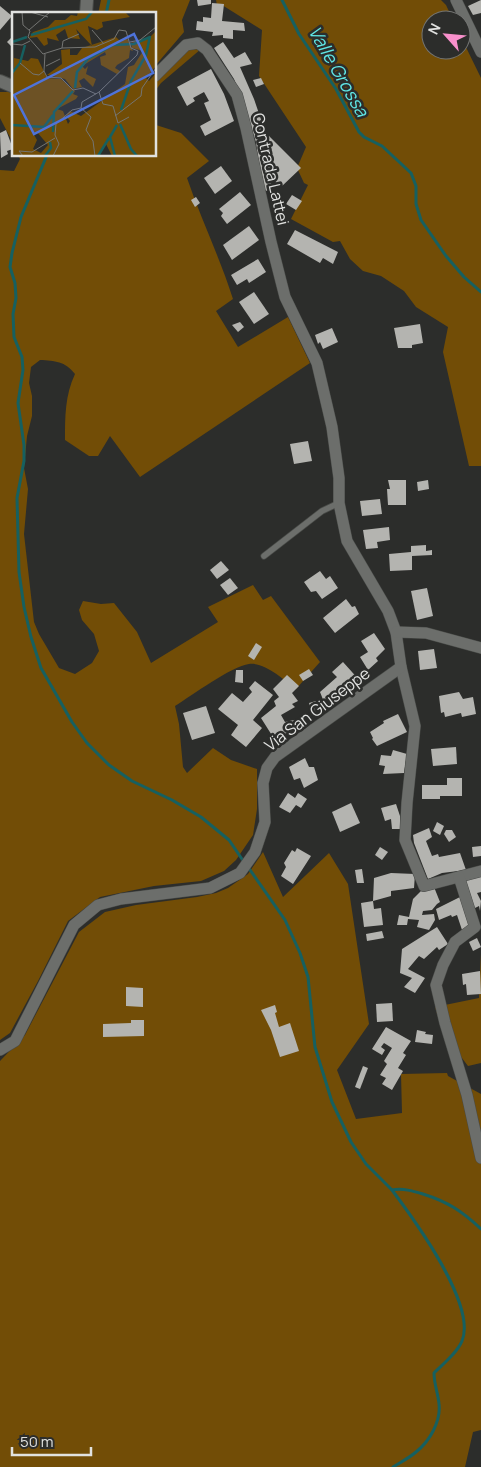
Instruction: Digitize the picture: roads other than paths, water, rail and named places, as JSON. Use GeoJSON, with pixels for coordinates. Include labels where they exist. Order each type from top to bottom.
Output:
{"type":"FeatureCollection","features":[{"type":"Feature","properties":{"kind":"street"},"geometry":{"type":"LineString","coordinates":[[456,0],[481,52]]}},
{"type":"Feature","properties":{"kind":"street","name":"Contrada Lattei"},"geometry":{"type":"LineString","coordinates":[[156,75],[186,45],[198,43],[207,50],[236,96],[246,128],[285,297],[317,363],[332,428],[339,503]]}},
{"type":"Feature","properties":{"kind":"street"},"geometry":{"type":"LineString","coordinates":[[0,81],[12,86]]}},
{"type":"Feature","properties":{"kind":"street"},"geometry":{"type":"LineString","coordinates":[[339,503],[348,541],[388,611],[396,632],[415,726],[406,803],[405,840],[424,886],[481,871]]}},
{"type":"Feature","properties":{"kind":"street"},"geometry":{"type":"LineString","coordinates":[[396,632],[426,633],[481,648]]}},
{"type":"Feature","properties":{"kind":"street","name":"Via San Giuseppe"},"geometry":{"type":"LineString","coordinates":[[0,1050],[15,1040],[74,925],[98,905],[121,899],[210,888],[240,873],[256,852],[265,822],[263,783],[267,768],[275,757],[402,668]]}},
{"type":"Feature","properties":{"kind":"street"},"geometry":{"type":"LineString","coordinates":[[459,877],[475,927],[456,942],[443,965],[436,985],[445,1023],[467,1095],[481,1158]]}},
{"type":"Feature","properties":{"kind":"lane"},"geometry":{"type":"LineString","coordinates":[[264,556],[322,511],[339,503]]}},
{"type":"Feature","properties":{"kind":"waterway"},"geometry":{"type":"LineString","coordinates":[[106,12],[109,0]]}},
{"type":"Feature","properties":{"kind":"waterway","name":"Valle Grossa"},"geometry":{"type":"LineString","coordinates":[[282,0],[299,34],[336,89],[359,132],[364,137],[382,146],[411,173],[416,186],[416,204],[421,220],[446,256],[464,277],[481,292]]}},
{"type":"Feature","properties":{"kind":"waterway"},"geometry":{"type":"LineString","coordinates":[[47,156],[21,217],[10,267],[15,283],[16,298],[13,314],[14,337],[22,357],[23,370],[18,403],[24,445],[24,461],[17,498],[19,572],[31,637],[41,668],[72,722],[87,743],[109,765],[132,781],[172,800],[201,817],[229,840],[244,862]]}},
{"type":"Feature","properties":{"kind":"waterway"},"geometry":{"type":"LineString","coordinates":[[248,867],[285,920],[300,953],[308,977],[315,1047],[332,1102],[351,1142],[366,1164],[392,1190],[412,1191],[440,1200],[461,1212],[481,1229]]}},
{"type":"Feature","properties":{"kind":"waterway"},"geometry":{"type":"LineString","coordinates":[[392,1190],[441,1262],[460,1306],[464,1325],[462,1341],[457,1350],[434,1373],[439,1410],[434,1430],[421,1447],[411,1456],[393,1467]]}}]}
